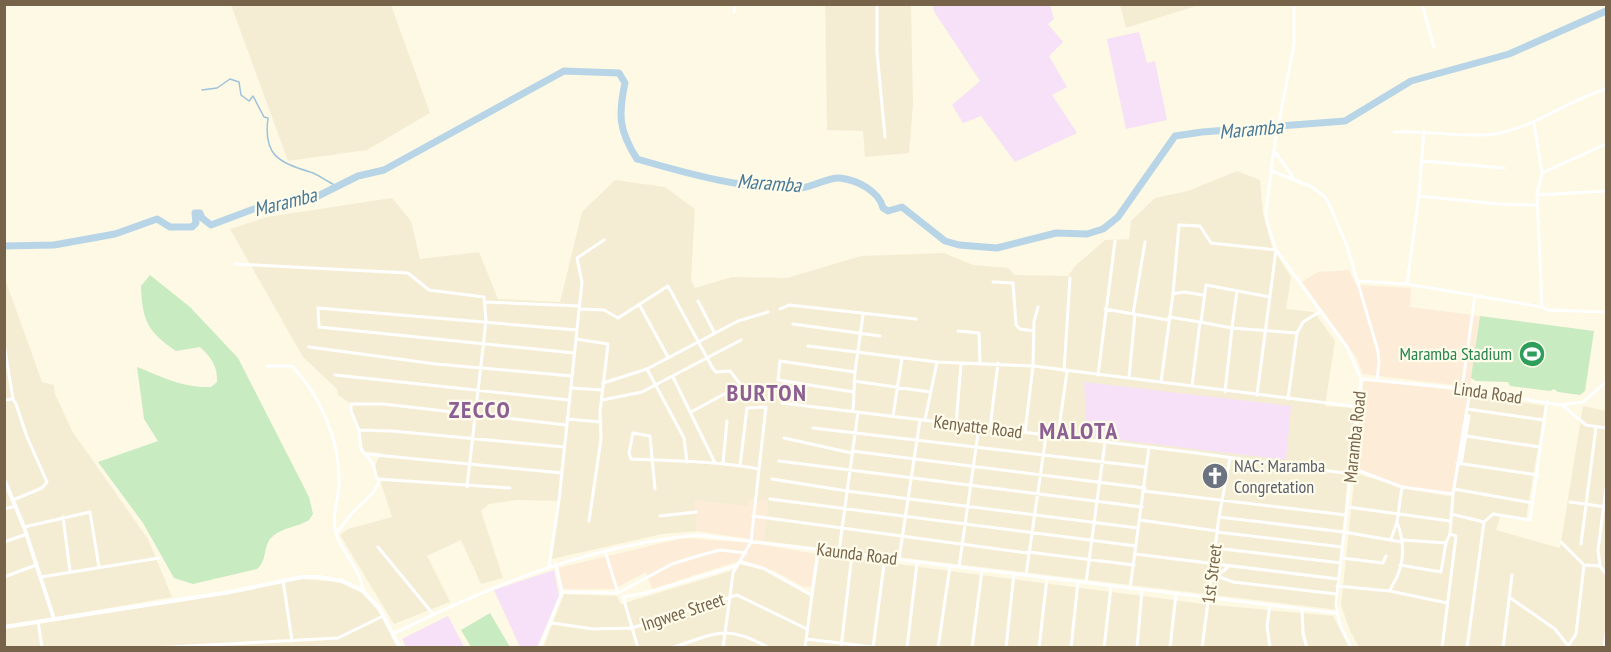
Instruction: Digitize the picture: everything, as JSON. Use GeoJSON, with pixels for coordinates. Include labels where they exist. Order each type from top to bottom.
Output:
{"type":"FeatureCollection","features":[{"type":"Feature","properties":{"kind":"street"},"geometry":{"type":"LineString","coordinates":[[734,12],[736,4]]}},
{"type":"Feature","properties":{"kind":"street"},"geometry":{"type":"LineString","coordinates":[[877,4],[877,52],[885,137]]}},
{"type":"Feature","properties":{"kind":"street","name":"Maramba Road"},"geometry":{"type":"LineString","coordinates":[[1294,4],[1294,45],[1275,142],[1266,211],[1276,250],[1353,356],[1361,379],[1336,594],[1336,613],[1352,648]]}},
{"type":"Feature","properties":{"kind":"street"},"geometry":{"type":"LineString","coordinates":[[1422,4],[1434,47]]}},
{"type":"Feature","properties":{"kind":"street"},"geometry":{"type":"LineString","coordinates":[[1394,132],[1493,134],[1534,124],[1582,97],[1606,89]]}},
{"type":"Feature","properties":{"kind":"street"},"geometry":{"type":"LineString","coordinates":[[1534,124],[1542,173],[1537,195],[1542,307]]}},
{"type":"Feature","properties":{"kind":"street"},"geometry":{"type":"LineString","coordinates":[[1407,284],[1423,161],[1424,131]]}},
{"type":"Feature","properties":{"kind":"street"},"geometry":{"type":"LineString","coordinates":[[1542,173],[1606,144]]}},
{"type":"Feature","properties":{"kind":"street"},"geometry":{"type":"LineString","coordinates":[[1275,152],[1293,177]]}},
{"type":"Feature","properties":{"kind":"street"},"geometry":{"type":"LineString","coordinates":[[1423,161],[1504,168]]}},
{"type":"Feature","properties":{"kind":"street"},"geometry":{"type":"LineString","coordinates":[[1272,171],[1293,177],[1325,197],[1347,246],[1358,281],[1379,356],[1377,380]]}},
{"type":"Feature","properties":{"kind":"street"},"geometry":{"type":"LineString","coordinates":[[1537,195],[1606,191]]}},
{"type":"Feature","properties":{"kind":"street"},"geometry":{"type":"LineString","coordinates":[[1419,195],[1498,204],[1537,205]]}},
{"type":"Feature","properties":{"kind":"street"},"geometry":{"type":"LineString","coordinates":[[1161,382],[1173,294],[1179,225],[1200,226],[1211,243],[1276,250],[1257,395]]}},
{"type":"Feature","properties":{"kind":"street"},"geometry":{"type":"LineString","coordinates":[[549,566],[562,473],[582,275],[577,258],[604,240]]}},
{"type":"Feature","properties":{"kind":"street"},"geometry":{"type":"LineString","coordinates":[[1098,375],[1115,241]]}},
{"type":"Feature","properties":{"kind":"street"},"geometry":{"type":"LineString","coordinates":[[1129,378],[1134,314],[1145,242]]}},
{"type":"Feature","properties":{"kind":"street"},"geometry":{"type":"LineString","coordinates":[[234,264],[408,273],[429,290],[480,295],[485,302],[486,321],[467,487]]}},
{"type":"Feature","properties":{"kind":"street"},"geometry":{"type":"LineString","coordinates":[[1058,435],[1066,372],[1070,278]]}},
{"type":"Feature","properties":{"kind":"street"},"geometry":{"type":"LineString","coordinates":[[1358,281],[1407,284],[1542,307],[1547,310],[1606,312]]}},
{"type":"Feature","properties":{"kind":"street"},"geometry":{"type":"LineString","coordinates":[[993,282],[1013,283],[1016,325],[1020,329],[1035,331]]}},
{"type":"Feature","properties":{"kind":"street"},"geometry":{"type":"LineString","coordinates":[[1192,386],[1206,285],[1270,297]]}},
{"type":"Feature","properties":{"kind":"street"},"geometry":{"type":"LineString","coordinates":[[485,302],[604,310],[616,319],[668,286],[715,370],[730,371],[741,385],[691,412]]}},
{"type":"Feature","properties":{"kind":"street"},"geometry":{"type":"LineString","coordinates":[[1225,392],[1237,291]]}},
{"type":"Feature","properties":{"kind":"street"},"geometry":{"type":"LineString","coordinates":[[1173,294],[1184,292],[1203,295]]}},
{"type":"Feature","properties":{"kind":"street"},"geometry":{"type":"LineString","coordinates":[[1462,389],[1475,295]]}},
{"type":"Feature","properties":{"kind":"street"},"geometry":{"type":"LineString","coordinates":[[698,301],[714,332]]}},
{"type":"Feature","properties":{"kind":"street"},"geometry":{"type":"LineString","coordinates":[[639,304],[668,357]]}},
{"type":"Feature","properties":{"kind":"street"},"geometry":{"type":"LineString","coordinates":[[780,309],[789,305],[863,315],[916,319]]}},
{"type":"Feature","properties":{"kind":"street"},"geometry":{"type":"LineString","coordinates":[[1024,432],[1038,307]]}},
{"type":"Feature","properties":{"kind":"street"},"geometry":{"type":"LineString","coordinates":[[574,353],[319,327],[318,308],[577,330]]}},
{"type":"Feature","properties":{"kind":"street"},"geometry":{"type":"LineString","coordinates":[[1105,309],[1232,328],[1297,333]]}},
{"type":"Feature","properties":{"kind":"street"},"geometry":{"type":"LineString","coordinates":[[1288,399],[1297,333],[1303,322],[1321,311]]}},
{"type":"Feature","properties":{"kind":"street"},"geometry":{"type":"LineString","coordinates":[[603,383],[647,369],[714,332],[738,321],[768,312]]}},
{"type":"Feature","properties":{"kind":"street"},"geometry":{"type":"LineString","coordinates":[[853,411],[854,381],[863,315]]}},
{"type":"Feature","properties":{"kind":"street"},"geometry":{"type":"LineString","coordinates":[[793,324],[880,336]]}},
{"type":"Feature","properties":{"kind":"street"},"geometry":{"type":"LineString","coordinates":[[958,331],[980,333],[980,363]]}},
{"type":"Feature","properties":{"kind":"street"},"geometry":{"type":"LineString","coordinates":[[576,339],[607,342],[602,390],[602,436],[589,521]]}},
{"type":"Feature","properties":{"kind":"street"},"geometry":{"type":"LineString","coordinates":[[602,400],[628,396],[655,385],[741,340]]}},
{"type":"Feature","properties":{"kind":"street"},"geometry":{"type":"LineString","coordinates":[[4,344],[13,399],[48,482],[42,488],[13,500]]}},
{"type":"Feature","properties":{"kind":"street"},"geometry":{"type":"LineString","coordinates":[[808,346],[937,362],[1033,366],[1225,392],[1359,407]]}},
{"type":"Feature","properties":{"kind":"street"},"geometry":{"type":"LineString","coordinates":[[309,347],[480,368],[572,376]]}},
{"type":"Feature","properties":{"kind":"street"},"geometry":{"type":"LineString","coordinates":[[893,416],[902,358]]}},
{"type":"Feature","properties":{"kind":"street"},"geometry":{"type":"LineString","coordinates":[[854,392],[778,380],[778,374],[780,361],[855,372]]}},
{"type":"Feature","properties":{"kind":"street"},"geometry":{"type":"LineString","coordinates":[[925,420],[937,362]]}},
{"type":"Feature","properties":{"kind":"street"},"geometry":{"type":"LineString","coordinates":[[956,425],[961,363]]}},
{"type":"Feature","properties":{"kind":"street"},"geometry":{"type":"LineString","coordinates":[[990,428],[998,363]]}},
{"type":"Feature","properties":{"kind":"street"},"geometry":{"type":"LineString","coordinates":[[267,366],[292,366],[314,394],[330,425],[339,481],[334,522],[336,534],[360,578],[363,591],[383,616],[399,648]]}},
{"type":"Feature","properties":{"kind":"street"},"geometry":{"type":"LineString","coordinates":[[647,369],[684,438],[687,462]]}},
{"type":"Feature","properties":{"kind":"street"},"geometry":{"type":"LineString","coordinates":[[4,374],[10,373]]}},
{"type":"Feature","properties":{"kind":"street"},"geometry":{"type":"LineString","coordinates":[[335,375],[568,400]]}},
{"type":"Feature","properties":{"kind":"street"},"geometry":{"type":"LineString","coordinates":[[673,377],[715,463]]}},
{"type":"Feature","properties":{"kind":"street","name":"Linda Road"},"geometry":{"type":"LineString","coordinates":[[1361,379],[1470,390],[1562,405]]}},
{"type":"Feature","properties":{"kind":"street"},"geometry":{"type":"LineString","coordinates":[[854,381],[930,392]]}},
{"type":"Feature","properties":{"kind":"street"},"geometry":{"type":"LineString","coordinates":[[1562,405],[1583,402],[1606,382]]}},
{"type":"Feature","properties":{"kind":"street"},"geometry":{"type":"LineString","coordinates":[[570,388],[602,390]]}},
{"type":"Feature","properties":{"kind":"street"},"geometry":{"type":"LineString","coordinates":[[1459,463],[1470,390]]}},
{"type":"Feature","properties":{"kind":"street"},"geometry":{"type":"LineString","coordinates":[[4,400],[13,399]]}},
{"type":"Feature","properties":{"kind":"street"},"geometry":{"type":"LineString","coordinates":[[1467,648],[1484,522],[1493,514],[1530,520],[1547,401]]}},
{"type":"Feature","properties":{"kind":"street"},"geometry":{"type":"LineString","coordinates":[[510,488],[380,480],[374,473],[373,464],[360,446],[359,430],[351,411],[353,403],[566,425]]}},
{"type":"Feature","properties":{"kind":"street","name":"Kenyatte Road"},"geometry":{"type":"LineString","coordinates":[[782,403],[1046,436],[1058,435],[1351,474]]}},
{"type":"Feature","properties":{"kind":"street"},"geometry":{"type":"LineString","coordinates":[[1562,405],[1582,423],[1596,428],[1606,428]]}},
{"type":"Feature","properties":{"kind":"street"},"geometry":{"type":"LineString","coordinates":[[623,597],[646,593],[735,566],[746,553],[751,542],[766,407],[747,408],[740,466]]}},
{"type":"Feature","properties":{"kind":"street"},"geometry":{"type":"LineString","coordinates":[[1467,409],[1544,420]]}},
{"type":"Feature","properties":{"kind":"street"},"geometry":{"type":"LineString","coordinates":[[839,551],[858,412]]}},
{"type":"Feature","properties":{"kind":"street"},"geometry":{"type":"LineString","coordinates":[[1400,565],[1441,572],[1446,543],[1450,534],[1453,492],[1469,416]]}},
{"type":"Feature","properties":{"kind":"street"},"geometry":{"type":"LineString","coordinates":[[566,419],[601,422]]}},
{"type":"Feature","properties":{"kind":"street"},"geometry":{"type":"LineString","coordinates":[[899,559],[909,479],[920,420]]}},
{"type":"Feature","properties":{"kind":"street"},"geometry":{"type":"LineString","coordinates":[[723,464],[727,421]]}},
{"type":"Feature","properties":{"kind":"street"},"geometry":{"type":"LineString","coordinates":[[958,567],[979,427]]}},
{"type":"Feature","properties":{"kind":"street"},"geometry":{"type":"LineString","coordinates":[[813,428],[976,449],[1146,467]]}},
{"type":"Feature","properties":{"kind":"street"},"geometry":{"type":"LineString","coordinates":[[1581,544],[1596,428]]}},
{"type":"Feature","properties":{"kind":"street"},"geometry":{"type":"LineString","coordinates":[[359,430],[564,447]]}},
{"type":"Feature","properties":{"kind":"street"},"geometry":{"type":"LineString","coordinates":[[654,489],[651,460],[650,435],[633,433],[629,458],[651,460],[715,463],[759,470]]}},
{"type":"Feature","properties":{"kind":"street"},"geometry":{"type":"LineString","coordinates":[[1026,575],[1046,436]]}},
{"type":"Feature","properties":{"kind":"street"},"geometry":{"type":"LineString","coordinates":[[1466,436],[1540,447]]}},
{"type":"Feature","properties":{"kind":"street"},"geometry":{"type":"LineString","coordinates":[[784,438],[852,452],[1346,515]]}},
{"type":"Feature","properties":{"kind":"street"},"geometry":{"type":"LineString","coordinates":[[1086,584],[1105,442]]}},
{"type":"Feature","properties":{"kind":"street"},"geometry":{"type":"LineString","coordinates":[[1130,589],[1149,447]]}},
{"type":"Feature","properties":{"kind":"street"},"geometry":{"type":"LineString","coordinates":[[365,454],[562,473]]}},
{"type":"Feature","properties":{"kind":"street","name":"1st Street"},"geometry":{"type":"LineString","coordinates":[[1202,648],[1219,517],[1230,458]]}},
{"type":"Feature","properties":{"kind":"street"},"geometry":{"type":"LineString","coordinates":[[778,461],[1142,507]]}},
{"type":"Feature","properties":{"kind":"street"},"geometry":{"type":"LineString","coordinates":[[1459,463],[1538,475]]}},
{"type":"Feature","properties":{"kind":"street"},"geometry":{"type":"LineString","coordinates":[[1352,468],[1402,487],[1533,503]]}},
{"type":"Feature","properties":{"kind":"street"},"geometry":{"type":"LineString","coordinates":[[4,479],[27,534],[54,619]]}},
{"type":"Feature","properties":{"kind":"street"},"geometry":{"type":"LineString","coordinates":[[772,479],[847,491],[1138,528]]}},
{"type":"Feature","properties":{"kind":"street"},"geometry":{"type":"LineString","coordinates":[[336,534],[352,513],[374,493],[380,480]]}},
{"type":"Feature","properties":{"kind":"street"},"geometry":{"type":"LineString","coordinates":[[1391,539],[1397,522],[1402,487]]}},
{"type":"Feature","properties":{"kind":"street"},"geometry":{"type":"LineString","coordinates":[[1606,489],[1598,550],[1600,566],[1606,574]]}},
{"type":"Feature","properties":{"kind":"street"},"geometry":{"type":"LineString","coordinates":[[770,499],[1136,546]]}},
{"type":"Feature","properties":{"kind":"street"},"geometry":{"type":"LineString","coordinates":[[1570,502],[1605,507]]}},
{"type":"Feature","properties":{"kind":"street"},"geometry":{"type":"LineString","coordinates":[[4,509],[16,506]]}},
{"type":"Feature","properties":{"kind":"street"},"geometry":{"type":"LineString","coordinates":[[1347,507],[1450,521]]}},
{"type":"Feature","properties":{"kind":"street"},"geometry":{"type":"LineString","coordinates":[[24,527],[90,512],[99,567]]}},
{"type":"Feature","properties":{"kind":"street"},"geometry":{"type":"LineString","coordinates":[[660,516],[696,512]]}},
{"type":"Feature","properties":{"kind":"street"},"geometry":{"type":"LineString","coordinates":[[1450,514],[1484,522]]}},
{"type":"Feature","properties":{"kind":"street"},"geometry":{"type":"LineString","coordinates":[[753,516],[901,537],[1134,565]]}},
{"type":"Feature","properties":{"kind":"street"},"geometry":{"type":"LineString","coordinates":[[63,517],[70,571]]}},
{"type":"Feature","properties":{"kind":"street"},"geometry":{"type":"LineString","coordinates":[[1219,517],[1403,541],[1446,543]]}},
{"type":"Feature","properties":{"kind":"street"},"geometry":{"type":"LineString","coordinates":[[1140,520],[1342,547]]}},
{"type":"Feature","properties":{"kind":"street"},"geometry":{"type":"LineString","coordinates":[[1390,591],[1400,565],[1403,541],[1397,522]]}},
{"type":"Feature","properties":{"kind":"street"},"geometry":{"type":"LineString","coordinates":[[4,542],[27,534]]}},
{"type":"Feature","properties":{"kind":"street"},"geometry":{"type":"LineString","coordinates":[[1442,648],[1457,540],[1450,534]]}},
{"type":"Feature","properties":{"kind":"street","name":"Kaunda Road"},"geometry":{"type":"LineString","coordinates":[[393,634],[488,588],[549,566],[657,539],[698,535],[1336,613]]}},
{"type":"Feature","properties":{"kind":"street"},"geometry":{"type":"LineString","coordinates":[[1561,542],[1584,565],[1600,566]]}},
{"type":"Feature","properties":{"kind":"street"},"geometry":{"type":"LineString","coordinates":[[378,546],[433,614]]}},
{"type":"Feature","properties":{"kind":"street"},"geometry":{"type":"LineString","coordinates":[[1215,548],[1383,563],[1386,556]]}},
{"type":"Feature","properties":{"kind":"street"},"geometry":{"type":"LineString","coordinates":[[805,648],[818,549]]}},
{"type":"Feature","properties":{"kind":"street"},"geometry":{"type":"LineString","coordinates":[[562,592],[618,593],[630,589],[672,564],[720,550],[746,553]]}},
{"type":"Feature","properties":{"kind":"street"},"geometry":{"type":"LineString","coordinates":[[605,551],[618,593],[623,597],[638,648]]}},
{"type":"Feature","properties":{"kind":"street"},"geometry":{"type":"LineString","coordinates":[[841,646],[852,553]]}},
{"type":"Feature","properties":{"kind":"street"},"geometry":{"type":"LineString","coordinates":[[1135,554],[1338,579]]}},
{"type":"Feature","properties":{"kind":"street"},"geometry":{"type":"LineString","coordinates":[[806,639],[841,646],[873,648],[885,557]]}},
{"type":"Feature","properties":{"kind":"street"},"geometry":{"type":"LineString","coordinates":[[41,577],[159,558]]}},
{"type":"Feature","properties":{"kind":"street"},"geometry":{"type":"LineString","coordinates":[[739,562],[763,568],[811,595]]}},
{"type":"Feature","properties":{"kind":"street"},"geometry":{"type":"LineString","coordinates":[[907,648],[917,562]]}},
{"type":"Feature","properties":{"kind":"street"},"geometry":{"type":"LineString","coordinates":[[540,648],[552,623],[562,592],[556,564]]}},
{"type":"Feature","properties":{"kind":"street"},"geometry":{"type":"LineString","coordinates":[[4,577],[36,565]]}},
{"type":"Feature","properties":{"kind":"street"},"geometry":{"type":"LineString","coordinates":[[1509,597],[1555,629],[1569,647],[1576,633],[1584,565]]}},
{"type":"Feature","properties":{"kind":"street"},"geometry":{"type":"LineString","coordinates":[[723,648],[735,566]]}},
{"type":"Feature","properties":{"kind":"street"},"geometry":{"type":"LineString","coordinates":[[938,648],[950,566]]}},
{"type":"Feature","properties":{"kind":"street"},"geometry":{"type":"LineString","coordinates":[[1210,583],[1228,567]]}},
{"type":"Feature","properties":{"kind":"street"},"geometry":{"type":"LineString","coordinates":[[972,648],[982,570]]}},
{"type":"Feature","properties":{"kind":"street"},"geometry":{"type":"LineString","coordinates":[[1006,648],[1014,573]]}},
{"type":"Feature","properties":{"kind":"street"},"geometry":{"type":"LineString","coordinates":[[1503,648],[1512,575]]}},
{"type":"Feature","properties":{"kind":"street"},"geometry":{"type":"LineString","coordinates":[[1217,576],[1233,582],[1336,594]]}},
{"type":"Feature","properties":{"kind":"street"},"geometry":{"type":"LineString","coordinates":[[4,627],[230,592],[302,577],[334,579],[363,591]]}},
{"type":"Feature","properties":{"kind":"street"},"geometry":{"type":"LineString","coordinates":[[1039,648],[1047,578]]}},
{"type":"Feature","properties":{"kind":"street"},"geometry":{"type":"LineString","coordinates":[[283,580],[292,641]]}},
{"type":"Feature","properties":{"kind":"street"},"geometry":{"type":"LineString","coordinates":[[1071,648],[1078,582]]}},
{"type":"Feature","properties":{"kind":"street"},"geometry":{"type":"LineString","coordinates":[[1337,586],[1390,591],[1448,603]]}},
{"type":"Feature","properties":{"kind":"street"},"geometry":{"type":"LineString","coordinates":[[1104,648],[1111,587]]}},
{"type":"Feature","properties":{"kind":"street"},"geometry":{"type":"LineString","coordinates":[[1137,648],[1142,591]]}},
{"type":"Feature","properties":{"kind":"street"},"geometry":{"type":"LineString","coordinates":[[1170,648],[1176,594]]}},
{"type":"Feature","properties":{"kind":"street","name":"Ingwee Street"},"geometry":{"type":"LineString","coordinates":[[552,623],[593,629],[632,628],[730,596],[745,598],[807,629]]}},
{"type":"Feature","properties":{"kind":"street"},"geometry":{"type":"LineString","coordinates":[[1270,605],[1267,626],[1270,648]]}},
{"type":"Feature","properties":{"kind":"street"},"geometry":{"type":"LineString","coordinates":[[1302,609],[1303,633],[1307,648]]}},
{"type":"Feature","properties":{"kind":"street"},"geometry":{"type":"LineString","coordinates":[[152,648],[338,638],[383,616]]}},
{"type":"Feature","properties":{"kind":"street"},"geometry":{"type":"LineString","coordinates":[[38,621],[42,648]]}},
{"type":"Feature","properties":{"kind":"street"},"geometry":{"type":"LineString","coordinates":[[671,648],[726,631],[738,633],[770,648]]}},
{"type":"Feature","properties":{"kind":"street"},"geometry":{"type":"LineString","coordinates":[[1604,648],[1606,634]]}},
{"type":"Feature","properties":{"kind":"shaded area"},"geometry":{"type":"Polygon","coordinates":[[[1120,4],[1199,5],[1126,28],[1120,4]]]}},
{"type":"Feature","properties":{"kind":"shaded area"},"geometry":{"type":"Polygon","coordinates":[[[231,5],[391,5],[430,113],[367,150],[288,161],[231,5]]]}},
{"type":"Feature","properties":{"kind":"shaded area"},"geometry":{"type":"Polygon","coordinates":[[[825,5],[911,5],[913,104],[909,153],[865,157],[863,131],[827,130],[825,5]]]}},
{"type":"Feature","properties":{"kind":"shaded area"},"geometry":{"type":"Polygon","coordinates":[[[932,5],[1050,5],[1054,19],[1048,24],[1063,42],[1049,56],[1067,87],[1052,95],[1077,133],[1015,162],[981,116],[963,123],[952,105],[980,81],[932,5]]]}},
{"type":"Feature","properties":{"kind":"shaded area"},"geometry":{"type":"Polygon","coordinates":[[[1139,32],[1147,63],[1155,61],[1167,120],[1126,129],[1107,39],[1139,32]]]}},
{"type":"Feature","properties":{"kind":"shaded area"},"geometry":{"type":"Polygon","coordinates":[[[1237,171],[1260,180],[1263,214],[1272,247],[1291,277],[1286,309],[1314,312],[1335,341],[1325,406],[1356,408],[1348,471],[1338,610],[763,541],[768,501],[749,499],[749,506],[696,519],[697,531],[662,534],[552,559],[560,501],[517,500],[489,504],[481,511],[503,578],[481,584],[461,540],[427,556],[450,602],[394,624],[340,535],[348,529],[392,517],[379,477],[376,475],[375,466],[381,453],[364,451],[350,403],[338,395],[337,389],[303,357],[230,229],[267,217],[392,198],[411,221],[420,259],[479,252],[498,299],[560,302],[582,212],[615,180],[665,187],[695,209],[691,280],[695,288],[732,277],[787,278],[861,256],[944,253],[973,265],[1009,268],[1014,275],[1068,276],[1075,266],[1105,240],[1129,239],[1131,221],[1155,198],[1188,191],[1237,171]]]}},
{"type":"Feature","properties":{"kind":"shaded area"},"geometry":{"type":"Polygon","coordinates":[[[1349,270],[1356,285],[1411,288],[1410,307],[1480,316],[1470,387],[1363,374],[1356,357],[1302,282],[1318,272],[1349,270]]]}},
{"type":"Feature","properties":{"kind":"shaded area"},"geometry":{"type":"Polygon","coordinates":[[[4,276],[42,382],[54,385],[55,394],[72,431],[148,539],[172,597],[5,626],[4,276]]]}},
{"type":"Feature","properties":{"kind":"shaded area"},"geometry":{"type":"Polygon","coordinates":[[[1364,380],[1469,392],[1451,496],[1384,481],[1354,467],[1364,380]]]}},
{"type":"Feature","properties":{"kind":"shaded area"},"geometry":{"type":"Polygon","coordinates":[[[1084,382],[1291,406],[1286,460],[1087,436],[1084,382]]]}},
{"type":"Feature","properties":{"kind":"shaded area"},"geometry":{"type":"Polygon","coordinates":[[[1471,394],[1545,406],[1526,518],[1501,514],[1496,530],[1560,548],[1583,406],[1606,411],[1606,647],[1359,647],[1350,631],[1341,605],[1355,473],[1403,488],[1454,497],[1471,394]]]}},
{"type":"Feature","properties":{"kind":"shaded area"},"geometry":{"type":"Polygon","coordinates":[[[749,499],[768,501],[763,541],[697,531],[694,500],[748,506],[749,499]]]}},
{"type":"Feature","properties":{"kind":"shaded area"},"geometry":{"type":"Polygon","coordinates":[[[683,538],[752,543],[816,554],[811,587],[804,587],[774,571],[742,560],[652,589],[646,572],[614,589],[563,589],[558,568],[683,538]]]}},
{"type":"Feature","properties":{"kind":"shaded area"},"geometry":{"type":"Polygon","coordinates":[[[820,554],[1204,604],[1333,616],[1349,647],[543,648],[564,594],[617,596],[621,604],[734,570],[739,564],[763,570],[813,597],[820,554]]]}},
{"type":"Feature","properties":{"kind":"shaded area"},"geometry":{"type":"Polygon","coordinates":[[[554,570],[559,596],[537,647],[520,647],[494,590],[554,570]]]}},
{"type":"Feature","properties":{"kind":"shaded area"},"geometry":{"type":"Polygon","coordinates":[[[301,579],[339,582],[361,592],[381,614],[398,648],[5,648],[5,629],[222,595],[301,579]]]}},
{"type":"Feature","properties":{"kind":"shaded area"},"geometry":{"type":"Polygon","coordinates":[[[448,616],[464,647],[406,647],[402,639],[448,616]]]}},
{"type":"Feature","properties":{"kind":"green space"},"geometry":{"type":"Polygon","coordinates":[[[150,275],[190,307],[238,358],[309,497],[313,514],[309,520],[274,535],[257,569],[193,584],[174,578],[143,523],[98,462],[158,441],[144,419],[137,367],[191,386],[211,387],[217,382],[213,363],[200,347],[176,351],[159,338],[148,324],[143,308],[141,286],[150,275]]]}},
{"type":"Feature","properties":{"kind":"green space","name":"Maramba Stadium"},"geometry":{"type":"Polygon","coordinates":[[[1480,316],[1594,331],[1585,391],[1580,395],[1558,392],[1554,389],[1550,391],[1510,386],[1508,382],[1476,381],[1471,378],[1480,316]]]}},
{"type":"Feature","properties":{"kind":"green space"},"geometry":{"type":"Polygon","coordinates":[[[490,613],[510,647],[471,647],[461,630],[490,613]]]}},
{"type":"Feature","properties":{"kind":"waterway","name":"Maramba"},"geometry":{"type":"LineString","coordinates":[[4,246],[54,245],[115,234],[157,219],[170,227],[192,227],[196,223],[195,213],[200,213],[202,218],[211,225],[267,204],[282,205],[318,196],[358,176],[384,170],[564,71],[619,73],[625,83],[621,104],[623,131],[637,159],[738,184],[779,188],[800,188],[831,179],[847,179],[866,187],[877,196],[883,208],[888,211],[902,207],[945,241],[959,245],[997,248],[1056,233],[1087,234],[1103,229],[1118,217],[1175,136],[1345,121],[1411,81],[1509,54],[1606,11]]}},
{"type":"Feature","properties":{"kind":"waterway"},"geometry":{"type":"LineString","coordinates":[[202,90],[217,88],[230,79],[239,82],[241,95],[249,101],[253,96],[264,117],[268,118],[268,141],[275,155],[289,165],[313,173],[335,185]]}},
{"type":"Feature","properties":{"kind":"place","name":"Maramba Stadium"},"geometry":{"type":"Point","coordinates":[1532,354]}},
{"type":"Feature","properties":{"kind":"place","name":"NAC: Maramba Congretation"},"geometry":{"type":"Point","coordinates":[1215,476]}},
{"type":"Feature","properties":{"kind":"district","name":"BURTON"},"geometry":{"type":"Point","coordinates":[767,393]}},
{"type":"Feature","properties":{"kind":"district","name":"ZECCO"},"geometry":{"type":"Point","coordinates":[480,410]}},
{"type":"Feature","properties":{"kind":"district","name":"MALOTA"},"geometry":{"type":"Point","coordinates":[1079,431]}}]}
